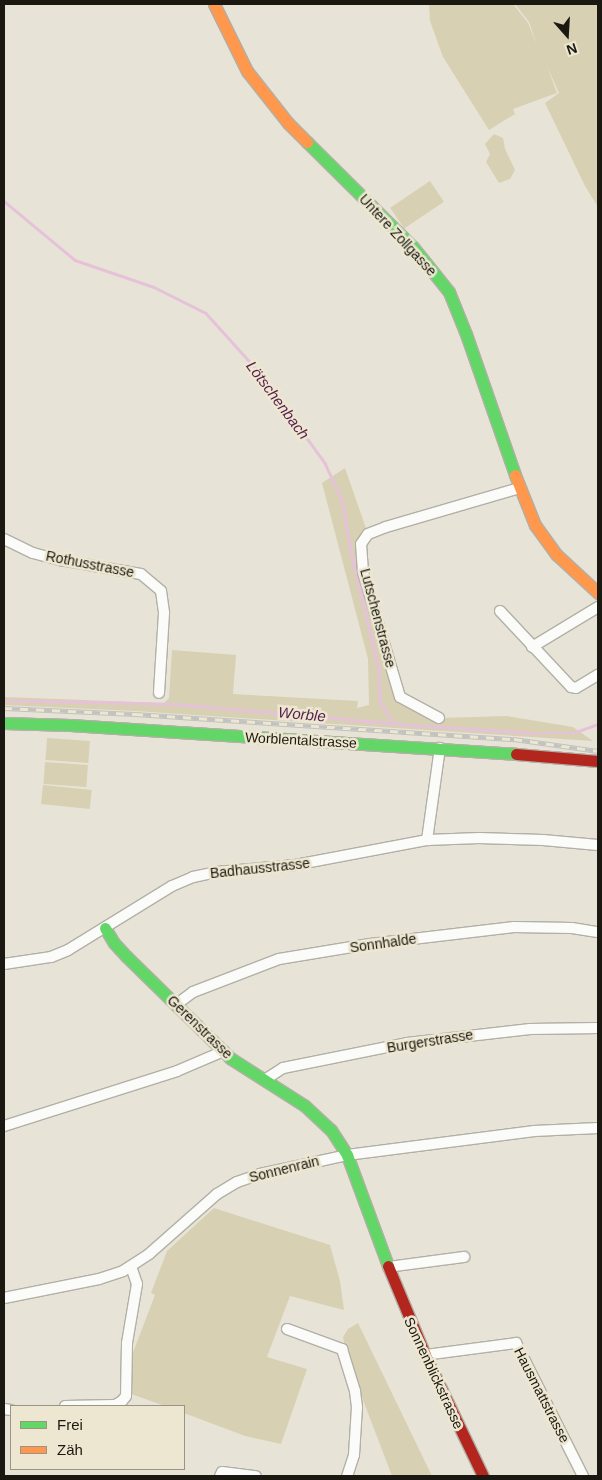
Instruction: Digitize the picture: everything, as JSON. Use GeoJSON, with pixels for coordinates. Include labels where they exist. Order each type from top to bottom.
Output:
{"type":"FeatureCollection","features":[{"type":"Feature","properties":{"kind":"street","name":"Untere Zollgasse"},"geometry":{"type":"LineString","coordinates":[[214,4],[247,71],[288,123],[413,247],[448,292],[466,334],[519,488],[535,525],[557,555],[598,593]]}},
{"type":"Feature","properties":{"kind":"street","name":"Lutschenstrasse"},"geometry":{"type":"LineString","coordinates":[[439,718],[400,697],[363,572],[361,544],[368,534],[386,527],[519,488]]}},
{"type":"Feature","properties":{"kind":"street","name":"Rothusstrasse"},"geometry":{"type":"LineString","coordinates":[[4,539],[33,552],[60,560],[141,574],[162,590],[164,613],[159,693]]}},
{"type":"Feature","properties":{"kind":"street"},"geometry":{"type":"LineString","coordinates":[[532,647],[598,607]]}},
{"type":"Feature","properties":{"kind":"street"},"geometry":{"type":"LineString","coordinates":[[500,611],[571,688],[576,688],[598,675]]}},
{"type":"Feature","properties":{"kind":"street","name":"Worblentalstrasse"},"geometry":{"type":"LineString","coordinates":[[4,723],[70,725],[440,748],[598,761]]}},
{"type":"Feature","properties":{"kind":"street"},"geometry":{"type":"LineString","coordinates":[[427,840],[440,748]]}},
{"type":"Feature","properties":{"kind":"street","name":"Badhausstrasse"},"geometry":{"type":"LineString","coordinates":[[4,964],[58,954],[105,928],[172,886],[198,875],[295,865],[427,840],[479,838],[543,840],[598,845]]}},
{"type":"Feature","properties":{"kind":"street","name":"Sonnhalde"},"geometry":{"type":"LineString","coordinates":[[177,1004],[193,992],[223,979],[279,960],[324,952],[514,926],[572,928],[598,932]]}},
{"type":"Feature","properties":{"kind":"street","name":"Gerenstrasse"},"geometry":{"type":"LineString","coordinates":[[105,928],[114,944],[224,1051],[305,1106],[331,1130],[347,1155]]}},
{"type":"Feature","properties":{"kind":"street","name":"Burgerstrasse"},"geometry":{"type":"LineString","coordinates":[[266,1079],[283,1068],[407,1043],[530,1029],[598,1028]]}},
{"type":"Feature","properties":{"kind":"street"},"geometry":{"type":"LineString","coordinates":[[4,1126],[177,1071],[224,1051]]}},
{"type":"Feature","properties":{"kind":"street","name":"Sonnenrain"},"geometry":{"type":"LineString","coordinates":[[4,1298],[99,1279],[131,1267],[149,1254],[208,1200],[231,1185],[260,1174],[347,1155],[534,1131],[598,1128]]}},
{"type":"Feature","properties":{"kind":"street","name":"Sonnenblickstrasse"},"geometry":{"type":"LineString","coordinates":[[347,1155],[388,1267],[425,1355],[483,1476]]}},
{"type":"Feature","properties":{"kind":"street"},"geometry":{"type":"LineString","coordinates":[[388,1267],[464,1257]]}},
{"type":"Feature","properties":{"kind":"street"},"geometry":{"type":"LineString","coordinates":[[115,1405],[126,1396],[127,1342],[137,1284],[131,1267]]}},
{"type":"Feature","properties":{"kind":"street"},"geometry":{"type":"LineString","coordinates":[[287,1329],[342,1349],[357,1402],[354,1455],[347,1476]]}},
{"type":"Feature","properties":{"kind":"street","name":"Hausmattstrasse"},"geometry":{"type":"LineString","coordinates":[[425,1355],[516,1343],[583,1476]]}},
{"type":"Feature","properties":{"kind":"street"},"geometry":{"type":"LineString","coordinates":[[220,1476],[222,1472],[256,1476]]}},
{"type":"Feature","properties":{"kind":"shaded area"},"geometry":{"type":"Polygon","coordinates":[[[429,4],[513,4],[528,23],[537,45],[529,22],[515,4],[598,4],[598,207],[585,186],[545,103],[559,93],[547,66],[557,93],[513,109],[515,114],[489,130],[443,57],[430,21],[429,4]]]}},
{"type":"Feature","properties":{"kind":"shaded area"},"geometry":{"type":"Polygon","coordinates":[[[494,134],[503,138],[505,149],[515,170],[510,179],[499,183],[486,162],[490,154],[485,144],[494,134]]]}},
{"type":"Feature","properties":{"kind":"shaded area"},"geometry":{"type":"Polygon","coordinates":[[[430,181],[444,202],[404,229],[390,208],[430,181]]]}},
{"type":"Feature","properties":{"kind":"shaded area"},"geometry":{"type":"Polygon","coordinates":[[[345,468],[368,534],[361,544],[400,697],[439,718],[507,716],[573,727],[593,741],[135,711],[4,705],[4,697],[164,703],[169,698],[172,650],[236,655],[233,694],[358,701],[357,708],[369,705],[368,659],[322,483],[345,468]]]}},
{"type":"Feature","properties":{"kind":"shaded area"},"geometry":{"type":"Polygon","coordinates":[[[47,738],[90,741],[88,763],[45,760],[47,738]]]}},
{"type":"Feature","properties":{"kind":"shaded area"},"geometry":{"type":"Polygon","coordinates":[[[45,762],[88,765],[86,787],[43,784],[45,762]]]}},
{"type":"Feature","properties":{"kind":"shaded area"},"geometry":{"type":"Polygon","coordinates":[[[43,785],[92,790],[90,809],[41,804],[43,785]]]}},
{"type":"Feature","properties":{"kind":"shaded area"},"geometry":{"type":"Polygon","coordinates":[[[214,1208],[330,1245],[340,1281],[344,1310],[290,1296],[267,1357],[307,1369],[281,1444],[245,1436],[185,1413],[185,1405],[162,1405],[131,1394],[132,1355],[155,1295],[151,1293],[167,1251],[214,1208]]]}},
{"type":"Feature","properties":{"kind":"shaded area"},"geometry":{"type":"Polygon","coordinates":[[[358,1323],[432,1476],[392,1476],[345,1347],[343,1337],[348,1329],[358,1323]]]}},
{"type":"Feature","properties":{"kind":"waterway","name":"Lötschenbach"},"geometry":{"type":"LineString","coordinates":[[4,201],[75,260],[154,287],[206,313],[258,371],[325,463],[342,500],[351,551],[379,669],[380,700],[392,722]]}},
{"type":"Feature","properties":{"kind":"waterway","name":"Worble"},"geometry":{"type":"LineString","coordinates":[[4,700],[176,704],[413,725],[533,733],[573,733],[598,724]]}},
{"type":"Feature","properties":{"kind":"railway"},"geometry":{"type":"LineString","coordinates":[[4,708],[135,714],[514,739],[598,751]]}},
{"type":"Feature","properties":{"kind":"traffic: fast"},"geometry":{"type":"LineString","coordinates":[[307,142],[413,247],[449,292],[466,334],[515,475]]}},
{"type":"Feature","properties":{"kind":"traffic: fast"},"geometry":{"type":"LineString","coordinates":[[4,723],[70,725],[516,754]]}},
{"type":"Feature","properties":{"kind":"traffic: fast"},"geometry":{"type":"LineString","coordinates":[[105,928],[114,943],[126,956],[230,1058],[305,1106],[331,1130],[347,1155],[388,1266]]}},
{"type":"Feature","properties":{"kind":"traffic: slow"},"geometry":{"type":"LineString","coordinates":[[214,4],[247,71],[288,123],[307,142]]}},
{"type":"Feature","properties":{"kind":"traffic: slow"},"geometry":{"type":"LineString","coordinates":[[515,475],[535,525],[557,555],[598,593]]}},
{"type":"Feature","properties":{"kind":"traffic: jam"},"geometry":{"type":"LineString","coordinates":[[516,754],[598,761]]}},
{"type":"Feature","properties":{"kind":"traffic: jam"},"geometry":{"type":"LineString","coordinates":[[388,1266],[425,1355],[483,1476]]}}]}
